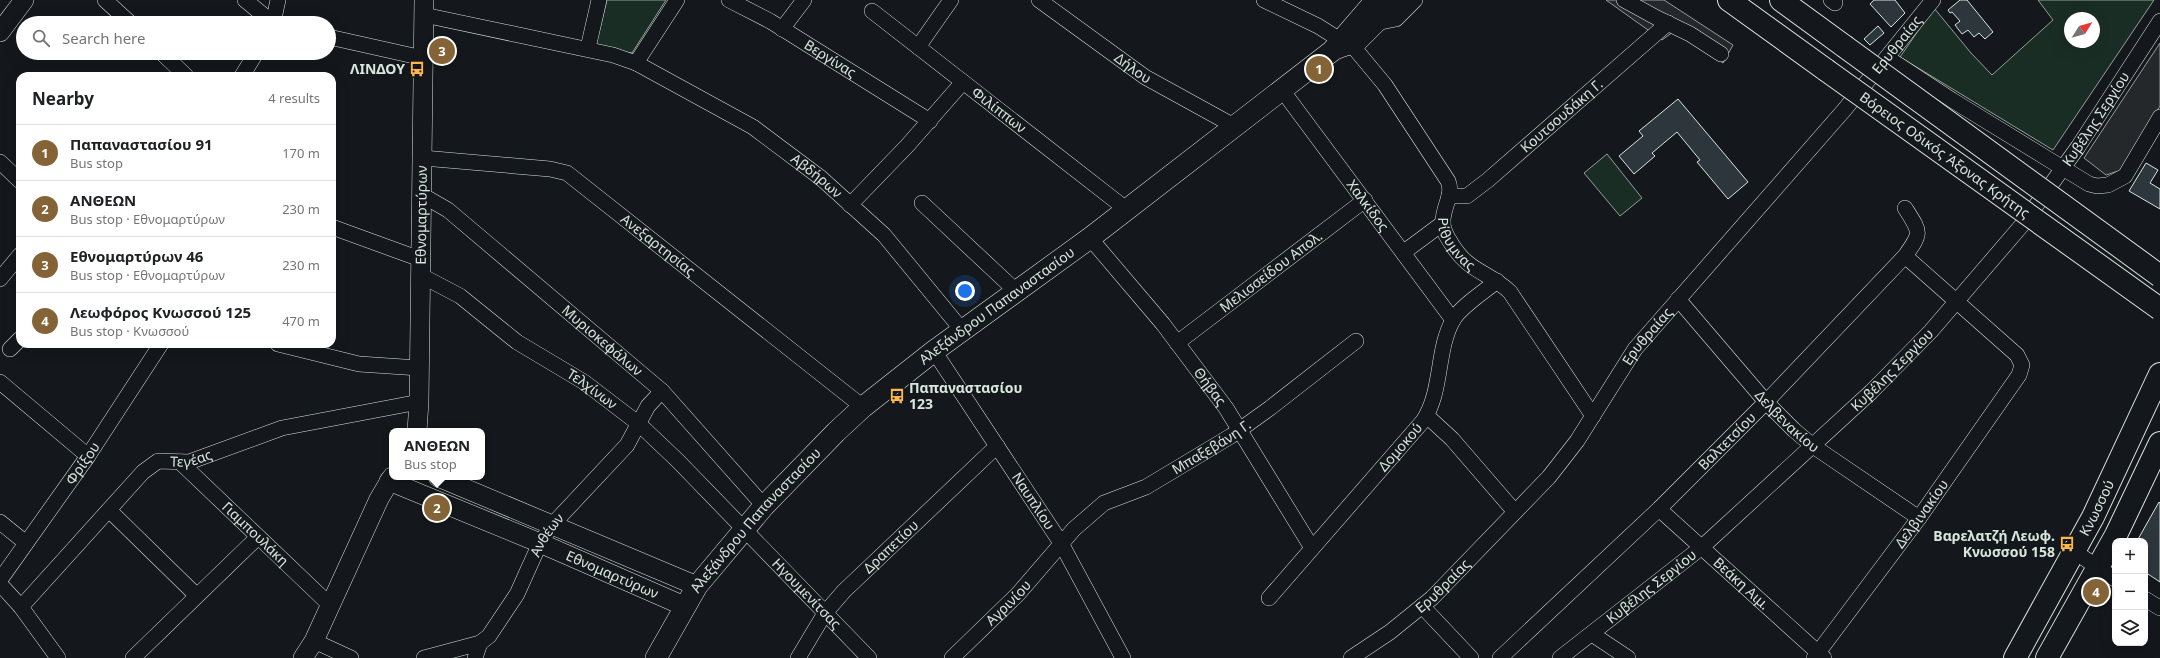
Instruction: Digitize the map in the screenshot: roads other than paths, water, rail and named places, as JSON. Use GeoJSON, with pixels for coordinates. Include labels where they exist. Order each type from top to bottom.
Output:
{"type":"FeatureCollection","features":[{"type":"Feature","properties":{"kind":"main road","name":"Αλεξάνδρου Παπαναστασίου"},"geometry":{"type":"LineString","coordinates":[[1342,45],[1376,0]]}},
{"type":"Feature","properties":{"kind":"main road","name":"Αλεξάνδρου Παπαναστασίου"},"geometry":{"type":"LineString","coordinates":[[656,658],[684,606],[697,586],[764,506],[836,432],[863,407],[962,330],[1090,238],[1234,126],[1342,45],[1366,34],[1398,0]]}},
{"type":"Feature","properties":{"kind":"main road","name":"Βόρειος Οδικός Άξονας Κρήτης"},"geometry":{"type":"LineString","coordinates":[[1729,0],[2160,309]]}},
{"type":"Feature","properties":{"kind":"main road","name":"Βόρειος Οδικός Άξονας Κρήτης"},"geometry":{"type":"LineString","coordinates":[[1781,0],[2160,276]]}},
{"type":"Feature","properties":{"kind":"main road","name":"Κνωσσού"},"geometry":{"type":"LineString","coordinates":[[2015,658],[2075,552],[2109,486],[2160,374]]}},
{"type":"Feature","properties":{"kind":"main road","name":"Κνωσσού"},"geometry":{"type":"LineString","coordinates":[[2047,658],[2107,574],[2160,443]]}},
{"type":"Feature","properties":{"kind":"street"},"geometry":{"type":"LineString","coordinates":[[0,32],[24,0]]}},
{"type":"Feature","properties":{"kind":"street"},"geometry":{"type":"LineString","coordinates":[[105,0],[122,16]]}},
{"type":"Feature","properties":{"kind":"street"},"geometry":{"type":"LineString","coordinates":[[245,0],[264,16]]}},
{"type":"Feature","properties":{"kind":"street"},"geometry":{"type":"LineString","coordinates":[[275,16],[278,0]]}},
{"type":"Feature","properties":{"kind":"street"},"geometry":{"type":"LineString","coordinates":[[424,7],[588,48],[599,0]]}},
{"type":"Feature","properties":{"kind":"street"},"geometry":{"type":"LineString","coordinates":[[636,63],[677,0]]}},
{"type":"Feature","properties":{"kind":"street","name":"Βεργίνας"},"geometry":{"type":"LineString","coordinates":[[729,0],[782,29],[930,121]]}},
{"type":"Feature","properties":{"kind":"street"},"geometry":{"type":"LineString","coordinates":[[782,29],[804,0]]}},
{"type":"Feature","properties":{"kind":"street"},"geometry":{"type":"LineString","coordinates":[[918,47],[951,0]]}},
{"type":"Feature","properties":{"kind":"street","name":"Δήλου"},"geometry":{"type":"LineString","coordinates":[[1039,0],[1145,77],[1234,126]]}},
{"type":"Feature","properties":{"kind":"street"},"geometry":{"type":"LineString","coordinates":[[1264,0],[1342,45]]}},
{"type":"Feature","properties":{"kind":"street"},"geometry":{"type":"LineString","coordinates":[[1376,23],[1396,19],[1415,0]]}},
{"type":"Feature","properties":{"kind":"street"},"geometry":{"type":"LineString","coordinates":[[1624,0],[1690,34],[1721,54]]}},
{"type":"Feature","properties":{"kind":"street","name":"Ερυθραίας"},"geometry":{"type":"LineString","coordinates":[[1351,658],[1390,632],[1422,606],[1515,512],[1565,458],[1635,349],[1888,58],[1933,0]]}},
{"type":"Feature","properties":{"kind":"street","name":"Εθνομαρτύρων"},"geometry":{"type":"LineString","coordinates":[[417,428],[419,402],[418,368],[423,158],[424,7]]}},
{"type":"Feature","properties":{"kind":"street","name":"Φιλίππων"},"geometry":{"type":"LineString","coordinates":[[872,11],[1126,210]]}},
{"type":"Feature","properties":{"kind":"street","name":"Κυβέλης Σεργίου"},"geometry":{"type":"LineString","coordinates":[[1560,658],[1702,548],[1814,446],[1902,361],[1958,302],[2010,240],[2063,168],[2160,21]]}},
{"type":"Feature","properties":{"kind":"street","name":"Κουτσουδάκη Γ."},"geometry":{"type":"LineString","coordinates":[[1449,196],[1467,196],[1488,180],[1668,23]]}},
{"type":"Feature","properties":{"kind":"street"},"geometry":{"type":"LineString","coordinates":[[336,39],[423,58]]}},
{"type":"Feature","properties":{"kind":"street","name":"Ρίθυμνας"},"geometry":{"type":"LineString","coordinates":[[1342,45],[1372,69],[1437,163],[1450,185],[1443,223],[1449,241],[1463,260],[1472,268],[1497,281],[1510,292],[1526,312],[1593,416]]}},
{"type":"Feature","properties":{"kind":"street","name":"Αβδήρων"},"geometry":{"type":"LineString","coordinates":[[588,48],[636,63],[754,127],[821,178],[884,234],[962,330]]}},
{"type":"Feature","properties":{"kind":"street"},"geometry":{"type":"LineString","coordinates":[[1888,58],[1952,100],[2089,184],[2097,186],[2108,185],[2116,182],[2124,176],[2160,117]]}},
{"type":"Feature","properties":{"kind":"street"},"geometry":{"type":"LineString","coordinates":[[169,60],[182,72]]}},
{"type":"Feature","properties":{"kind":"street"},"geometry":{"type":"LineString","coordinates":[[244,72],[252,60]]}},
{"type":"Feature","properties":{"kind":"street"},"geometry":{"type":"LineString","coordinates":[[850,204],[930,121],[963,82]]}},
{"type":"Feature","properties":{"kind":"street","name":"Χαλκίδος"},"geometry":{"type":"LineString","coordinates":[[1282,90],[1404,252],[1453,320]]}},
{"type":"Feature","properties":{"kind":"street","name":"Ανεξαρτησίας"},"geometry":{"type":"LineString","coordinates":[[423,158],[550,169],[567,173],[863,407]]}},
{"type":"Feature","properties":{"kind":"street"},"geometry":{"type":"LineString","coordinates":[[0,162],[16,177]]}},
{"type":"Feature","properties":{"kind":"street","name":"Μυριοκεφάλων"},"geometry":{"type":"LineString","coordinates":[[422,195],[448,210],[662,391],[764,506]]}},
{"type":"Feature","properties":{"kind":"street","name":"Μελισσείδου Απολ."},"geometry":{"type":"LineString","coordinates":[[1177,343],[1365,200]]}},
{"type":"Feature","properties":{"kind":"street"},"geometry":{"type":"LineString","coordinates":[[922,204],[1016,291]]}},
{"type":"Feature","properties":{"kind":"street","name":"Βαλτετσίου"},"geometry":{"type":"LineString","coordinates":[[1500,658],[1659,508],[1766,402],[1905,256],[1918,238],[1919,231],[1905,208]]}},
{"type":"Feature","properties":{"kind":"street"},"geometry":{"type":"LineString","coordinates":[[1404,252],[1443,223]]}},
{"type":"Feature","properties":{"kind":"street","name":"Τελχίνων"},"geometry":{"type":"LineString","coordinates":[[336,229],[420,267],[460,296],[517,342],[584,382],[639,424],[744,530]]}},
{"type":"Feature","properties":{"kind":"street","name":"Θήβας"},"geometry":{"type":"LineString","coordinates":[[1090,238],[1177,343],[1226,408],[1312,548]]}},
{"type":"Feature","properties":{"kind":"street"},"geometry":{"type":"LineString","coordinates":[[1905,256],[1958,302]]}},
{"type":"Feature","properties":{"kind":"street"},"geometry":{"type":"LineString","coordinates":[[0,279],[16,260]]}},
{"type":"Feature","properties":{"kind":"street"},"geometry":{"type":"LineString","coordinates":[[1453,320],[1497,281]]}},
{"type":"Feature","properties":{"kind":"street","name":"Δελβενακίου"},"geometry":{"type":"LineString","coordinates":[[1678,299],[1766,402],[1794,430],[1814,446],[1919,518]]}},
{"type":"Feature","properties":{"kind":"street","name":"Δελβινακίου"},"geometry":{"type":"LineString","coordinates":[[1819,656],[1919,518],[2019,375],[2022,365],[2017,355],[1958,302]]}},
{"type":"Feature","properties":{"kind":"street","name":"Δομοκού"},"geometry":{"type":"LineString","coordinates":[[1269,598],[1409,439],[1427,416],[1453,320]]}},
{"type":"Feature","properties":{"kind":"street","name":"Μπαξεβάνη Γ."},"geometry":{"type":"LineString","coordinates":[[1061,543],[1104,503],[1146,487],[1240,430],[1356,341]]}},
{"type":"Feature","properties":{"kind":"street","name":"Φρίξου"},"geometry":{"type":"LineString","coordinates":[[0,580],[88,456],[158,348]]}},
{"type":"Feature","properties":{"kind":"street"},"geometry":{"type":"LineString","coordinates":[[294,348],[359,364],[418,368]]}},
{"type":"Feature","properties":{"kind":"street","name":"Ναυπλίου"},"geometry":{"type":"LineString","coordinates":[[934,351],[1061,543],[1123,658]]}},
{"type":"Feature","properties":{"kind":"street"},"geometry":{"type":"LineString","coordinates":[[0,382],[88,456]]}},
{"type":"Feature","properties":{"kind":"street","name":"Ανθέων"},"geometry":{"type":"LineString","coordinates":[[480,643],[489,636],[517,594],[540,543],[552,524],[620,453],[633,436],[648,406],[662,391]]}},
{"type":"Feature","properties":{"kind":"street","name":"Τεγέας"},"geometry":{"type":"LineString","coordinates":[[21,607],[143,472],[154,463],[162,460],[180,462],[195,461],[282,428],[419,402]]}},
{"type":"Feature","properties":{"kind":"street"},"geometry":{"type":"LineString","coordinates":[[1427,416],[1452,439],[1515,512]]}},
{"type":"Feature","properties":{"kind":"street","name":"Δραπετίου"},"geometry":{"type":"LineString","coordinates":[[798,658],[825,613],[850,586],[997,446]]}},
{"type":"Feature","properties":{"kind":"street","name":"Γιαμπουλάκη"},"geometry":{"type":"LineString","coordinates":[[180,462],[331,606]]}},
{"type":"Feature","properties":{"kind":"street"},"geometry":{"type":"LineString","coordinates":[[302,658],[314,641],[379,499],[390,480]]}},
{"type":"Feature","properties":{"kind":"street","name":"Εθνομαρτύρων"},"geometry":{"type":"LineString","coordinates":[[396,480],[409,483],[540,543],[684,606]]}},
{"type":"Feature","properties":{"kind":"street","name":"Εθνομαρτύρων"},"geometry":{"type":"LineString","coordinates":[[445,480],[697,586]]}},
{"type":"Feature","properties":{"kind":"street","name":"Βεάκη Αιμ."},"geometry":{"type":"LineString","coordinates":[[1659,508],[1819,656]]}},
{"type":"Feature","properties":{"kind":"street"},"geometry":{"type":"LineString","coordinates":[[109,510],[196,595]]}},
{"type":"Feature","properties":{"kind":"street"},"geometry":{"type":"LineString","coordinates":[[0,522],[26,542]]}},
{"type":"Feature","properties":{"kind":"street","name":"Ηγουμενίτσας"},"geometry":{"type":"LineString","coordinates":[[744,530],[868,658]]}},
{"type":"Feature","properties":{"kind":"street"},"geometry":{"type":"LineString","coordinates":[[133,658],[196,595],[258,537]]}},
{"type":"Feature","properties":{"kind":"street","name":"Αγρινίου"},"geometry":{"type":"LineString","coordinates":[[952,658],[1018,594],[1061,543]]}},
{"type":"Feature","properties":{"kind":"street"},"geometry":{"type":"LineString","coordinates":[[2075,552],[2107,574]]}},
{"type":"Feature","properties":{"kind":"street"},"geometry":{"type":"LineString","coordinates":[[0,584],[21,607],[58,658]]}},
{"type":"Feature","properties":{"kind":"street"},"geometry":{"type":"LineString","coordinates":[[2148,601],[2160,608]]}},
{"type":"Feature","properties":{"kind":"street"},"geometry":{"type":"LineString","coordinates":[[1422,606],[1471,658]]}},
{"type":"Feature","properties":{"kind":"street"},"geometry":{"type":"LineString","coordinates":[[1592,634],[1628,658]]}},
{"type":"Feature","properties":{"kind":"street"},"geometry":{"type":"LineString","coordinates":[[314,641],[351,658]]}},
{"type":"Feature","properties":{"kind":"street"},"geometry":{"type":"LineString","coordinates":[[426,658],[480,643]]}},
{"type":"Feature","properties":{"kind":"street"},"geometry":{"type":"LineString","coordinates":[[475,658],[480,643]]}},
{"type":"Feature","properties":{"kind":"place","name":"Εθνομαρτύρων 46"},"geometry":{"type":"Point","coordinates":[442,51]}},
{"type":"Feature","properties":{"kind":"place","name":"ΛΙΝΔΟΥ"},"geometry":{"type":"Point","coordinates":[417,69]}},
{"type":"Feature","properties":{"kind":"place","name":"Παπαναστασίου 91"},"geometry":{"type":"Point","coordinates":[1319,69]}},
{"type":"Feature","properties":{"kind":"place","name":"Παπαναστασίου 123"},"geometry":{"type":"Point","coordinates":[897,396]}},
{"type":"Feature","properties":{"kind":"place","name":"ΑΝΘΕΩΝ"},"geometry":{"type":"Point","coordinates":[437,508]}},
{"type":"Feature","properties":{"kind":"place","name":"Βαρελατζή Λεωφ. Κνωσσού 158"},"geometry":{"type":"Point","coordinates":[2067,544]}},
{"type":"Feature","properties":{"kind":"place","name":"Λεωφόρος Κνωσσού 125"},"geometry":{"type":"Point","coordinates":[2096,592]}}]}
